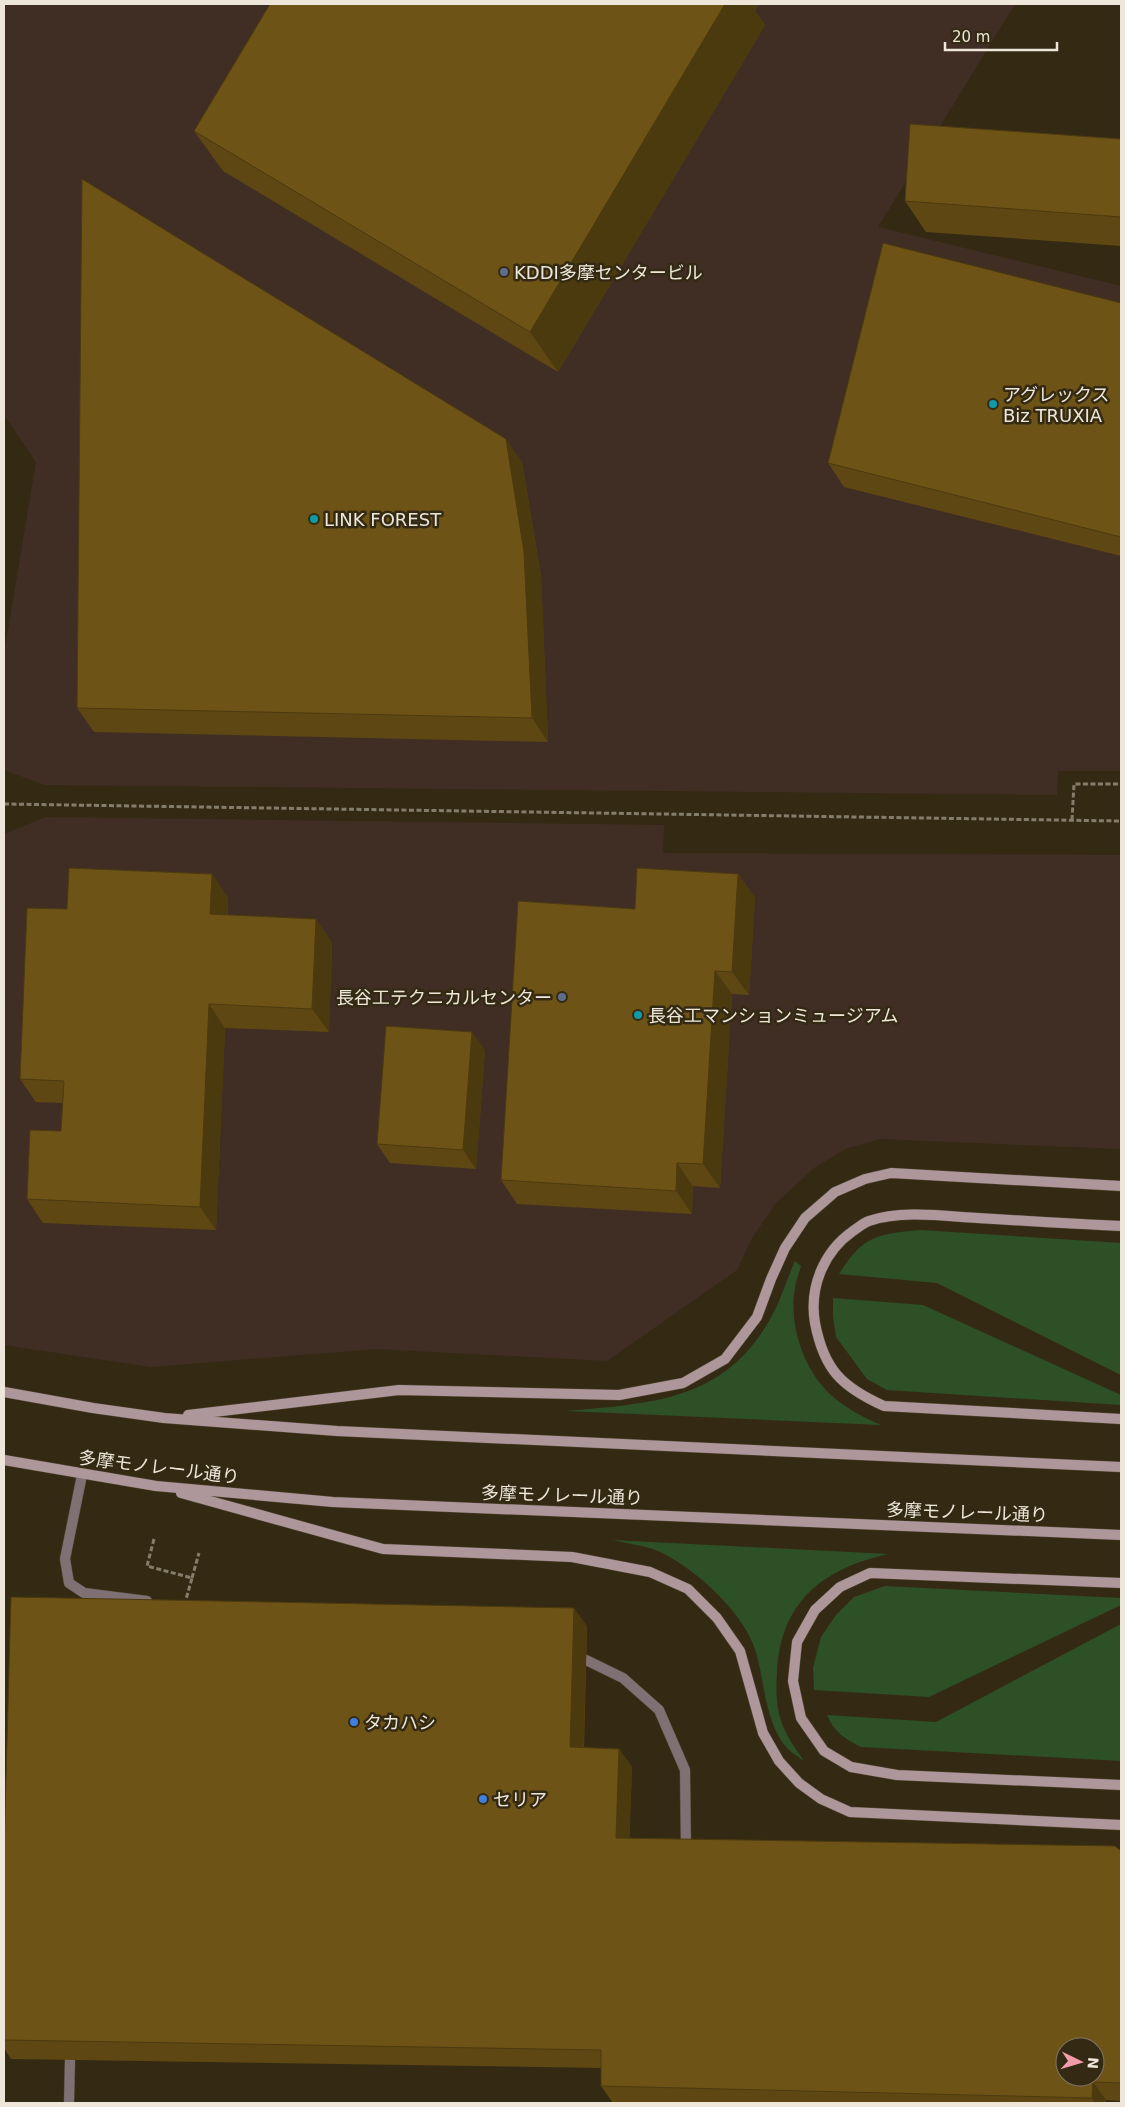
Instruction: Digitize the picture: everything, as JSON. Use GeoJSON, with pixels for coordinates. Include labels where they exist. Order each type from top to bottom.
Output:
{"type":"FeatureCollection","features":[{"type":"Feature","properties":{"kind":"main road"},"geometry":{"type":"LineString","coordinates":[[164,1418],[399,1390],[619,1395],[683,1383],[726,1359],[757,1317],[785,1248],[805,1218],[835,1192],[865,1179],[891,1173],[1121,1186]]}},
{"type":"Feature","properties":{"kind":"main road"},"geometry":{"type":"LineString","coordinates":[[1121,1226],[926,1216],[891,1216],[867,1221],[841,1239],[824,1262],[814,1290],[814,1314],[818,1339],[828,1362],[839,1379],[859,1395],[884,1406],[1121,1419]]}},
{"type":"Feature","properties":{"kind":"main road"},"geometry":{"type":"LineString","coordinates":[[4,1392],[93,1408],[164,1418],[337,1431],[1121,1467]]}},
{"type":"Feature","properties":{"kind":"main road","name":"多摩モノレール通り"},"geometry":{"type":"LineString","coordinates":[[4,1460],[82,1475],[156,1486],[333,1502],[1121,1535]]}},
{"type":"Feature","properties":{"kind":"main road"},"geometry":{"type":"LineString","coordinates":[[156,1486],[383,1549],[572,1557],[650,1572],[688,1589],[716,1618],[740,1651],[763,1733],[779,1761],[799,1783],[821,1799],[850,1812],[1121,1826]]}},
{"type":"Feature","properties":{"kind":"main road"},"geometry":{"type":"LineString","coordinates":[[1121,1583],[870,1573],[840,1587],[815,1610],[797,1642],[793,1681],[801,1718],[824,1751],[851,1767],[897,1775],[1121,1785]]}},
{"type":"Feature","properties":{"kind":"lane"},"geometry":{"type":"LineString","coordinates":[[82,1475],[65,1559],[69,1583],[84,1593],[184,1606]]}},
{"type":"Feature","properties":{"kind":"lane"},"geometry":{"type":"LineString","coordinates":[[567,1657],[586,1660],[623,1678],[658,1710],[684,1770],[686,1858]]}},
{"type":"Feature","properties":{"kind":"lane"},"geometry":{"type":"LineString","coordinates":[[70,2059],[70,2103]]}},
{"type":"Feature","properties":{"kind":"path"},"geometry":{"type":"LineString","coordinates":[[1072,820],[1074,784],[1121,784]]}},
{"type":"Feature","properties":{"kind":"path"},"geometry":{"type":"LineString","coordinates":[[4,804],[1121,821]]}},
{"type":"Feature","properties":{"kind":"path"},"geometry":{"type":"LineString","coordinates":[[154,1539],[147,1566],[192,1578]]}},
{"type":"Feature","properties":{"kind":"path"},"geometry":{"type":"LineString","coordinates":[[184,1606],[199,1552]]}},
{"type":"Feature","properties":{"kind":"shaded area"},"geometry":{"type":"Polygon","coordinates":[[[4,4],[1015,4],[878,227],[1121,286],[1121,771],[1058,771],[1057,795],[45,785],[4,770],[4,654],[36,462],[4,415],[4,4]]]}},
{"type":"Feature","properties":{"kind":"shaded area","name":"長谷工テクニカルセンター"},"geometry":{"type":"Polygon","coordinates":[[[46,817],[664,825],[663,853],[1121,855],[1121,1149],[880,1139],[845,1149],[814,1168],[776,1203],[752,1238],[737,1270],[607,1361],[376,1349],[151,1367],[4,1345],[4,834],[46,817]]]}},
{"type":"Feature","properties":{"kind":"green space"},"geometry":{"type":"Polygon","coordinates":[[[920,1230],[1121,1243],[1121,1375],[937,1283],[839,1274],[856,1252],[872,1239],[892,1233],[920,1230]]]}},
{"type":"Feature","properties":{"kind":"green space"},"geometry":{"type":"Polygon","coordinates":[[[795,1261],[801,1266],[793,1302],[794,1317],[800,1346],[806,1360],[821,1385],[836,1400],[854,1412],[881,1425],[567,1411],[627,1405],[682,1393],[706,1383],[729,1368],[750,1348],[769,1321],[795,1261]]]}},
{"type":"Feature","properties":{"kind":"green space"},"geometry":{"type":"Polygon","coordinates":[[[833,1298],[923,1305],[1121,1395],[1121,1405],[887,1390],[867,1379],[836,1337],[833,1298]]]}},
{"type":"Feature","properties":{"kind":"green space"},"geometry":{"type":"Polygon","coordinates":[[[612,1540],[889,1554],[865,1560],[825,1579],[809,1592],[796,1608],[786,1626],[780,1648],[777,1673],[778,1707],[780,1718],[790,1741],[804,1761],[786,1747],[773,1724],[755,1649],[749,1634],[727,1604],[698,1577],[668,1556],[653,1549],[612,1540]]]}},
{"type":"Feature","properties":{"kind":"green space"},"geometry":{"type":"Polygon","coordinates":[[[885,1586],[1121,1598],[1121,1605],[929,1697],[814,1690],[813,1668],[821,1637],[836,1615],[854,1597],[885,1586]]]}},
{"type":"Feature","properties":{"kind":"green space"},"geometry":{"type":"Polygon","coordinates":[[[1121,1624],[1121,1761],[861,1747],[841,1734],[833,1726],[827,1715],[936,1722],[1121,1624]]]}},
{"type":"Feature","properties":{"kind":"building","name":"KDDI多摩センタービル"},"geometry":{"type":"Polygon","coordinates":[[[270,4],[725,4],[530,332],[194,131],[270,4]]]}},
{"type":"Feature","properties":{"kind":"building"},"geometry":{"type":"Polygon","coordinates":[[[910,124],[1121,139],[1121,217],[905,201],[910,124]]]}},
{"type":"Feature","properties":{"kind":"building","name":"LINK FOREST"},"geometry":{"type":"Polygon","coordinates":[[[82,179],[506,439],[524,552],[532,718],[77,708],[82,179]]]}},
{"type":"Feature","properties":{"kind":"building","name":"アグレックス Biz TRUXIA"},"geometry":{"type":"Polygon","coordinates":[[[883,243],[1121,303],[1121,537],[828,463],[883,243]]]}},
{"type":"Feature","properties":{"kind":"building"},"geometry":{"type":"Polygon","coordinates":[[[69,868],[212,874],[210,914],[316,919],[312,1009],[209,1004],[200,1207],[27,1199],[30,1130],[61,1131],[64,1081],[20,1079],[27,908],[67,909],[69,868]]]}},
{"type":"Feature","properties":{"kind":"building"},"geometry":{"type":"Polygon","coordinates":[[[637,868],[738,874],[732,972],[715,971],[703,1164],[677,1163],[676,1191],[501,1180],[518,901],[635,909],[637,868]]]}},
{"type":"Feature","properties":{"kind":"building"},"geometry":{"type":"Polygon","coordinates":[[[386,1026],[472,1032],[463,1150],[377,1144],[386,1026]]]}},
{"type":"Feature","properties":{"kind":"building"},"geometry":{"type":"Polygon","coordinates":[[[11,1597],[574,1608],[570,1747],[619,1749],[616,1838],[1115,1846],[1121,1851],[1121,2083],[1105,2082],[1105,2037],[1055,2037],[1055,2087],[1093,2087],[1092,2098],[601,2086],[601,2050],[4,2040],[4,1850],[11,1597]]]}},
{"type":"Feature","properties":{"kind":"place","name":"KDDI多摩センタービル"},"geometry":{"type":"Point","coordinates":[504,272]}},
{"type":"Feature","properties":{"kind":"place","name":"アグレックス Biz TRUXIA"},"geometry":{"type":"Point","coordinates":[993,404]}},
{"type":"Feature","properties":{"kind":"place","name":"LINK FOREST"},"geometry":{"type":"Point","coordinates":[314,519]}},
{"type":"Feature","properties":{"kind":"place","name":"長谷工テクニカルセンター"},"geometry":{"type":"Point","coordinates":[562,997]}},
{"type":"Feature","properties":{"kind":"place","name":"長谷工マンションミュージアム"},"geometry":{"type":"Point","coordinates":[638,1015]}},
{"type":"Feature","properties":{"kind":"place","name":"タカハシ"},"geometry":{"type":"Point","coordinates":[354,1722]}},
{"type":"Feature","properties":{"kind":"place","name":"セリア"},"geometry":{"type":"Point","coordinates":[483,1799]}}]}
